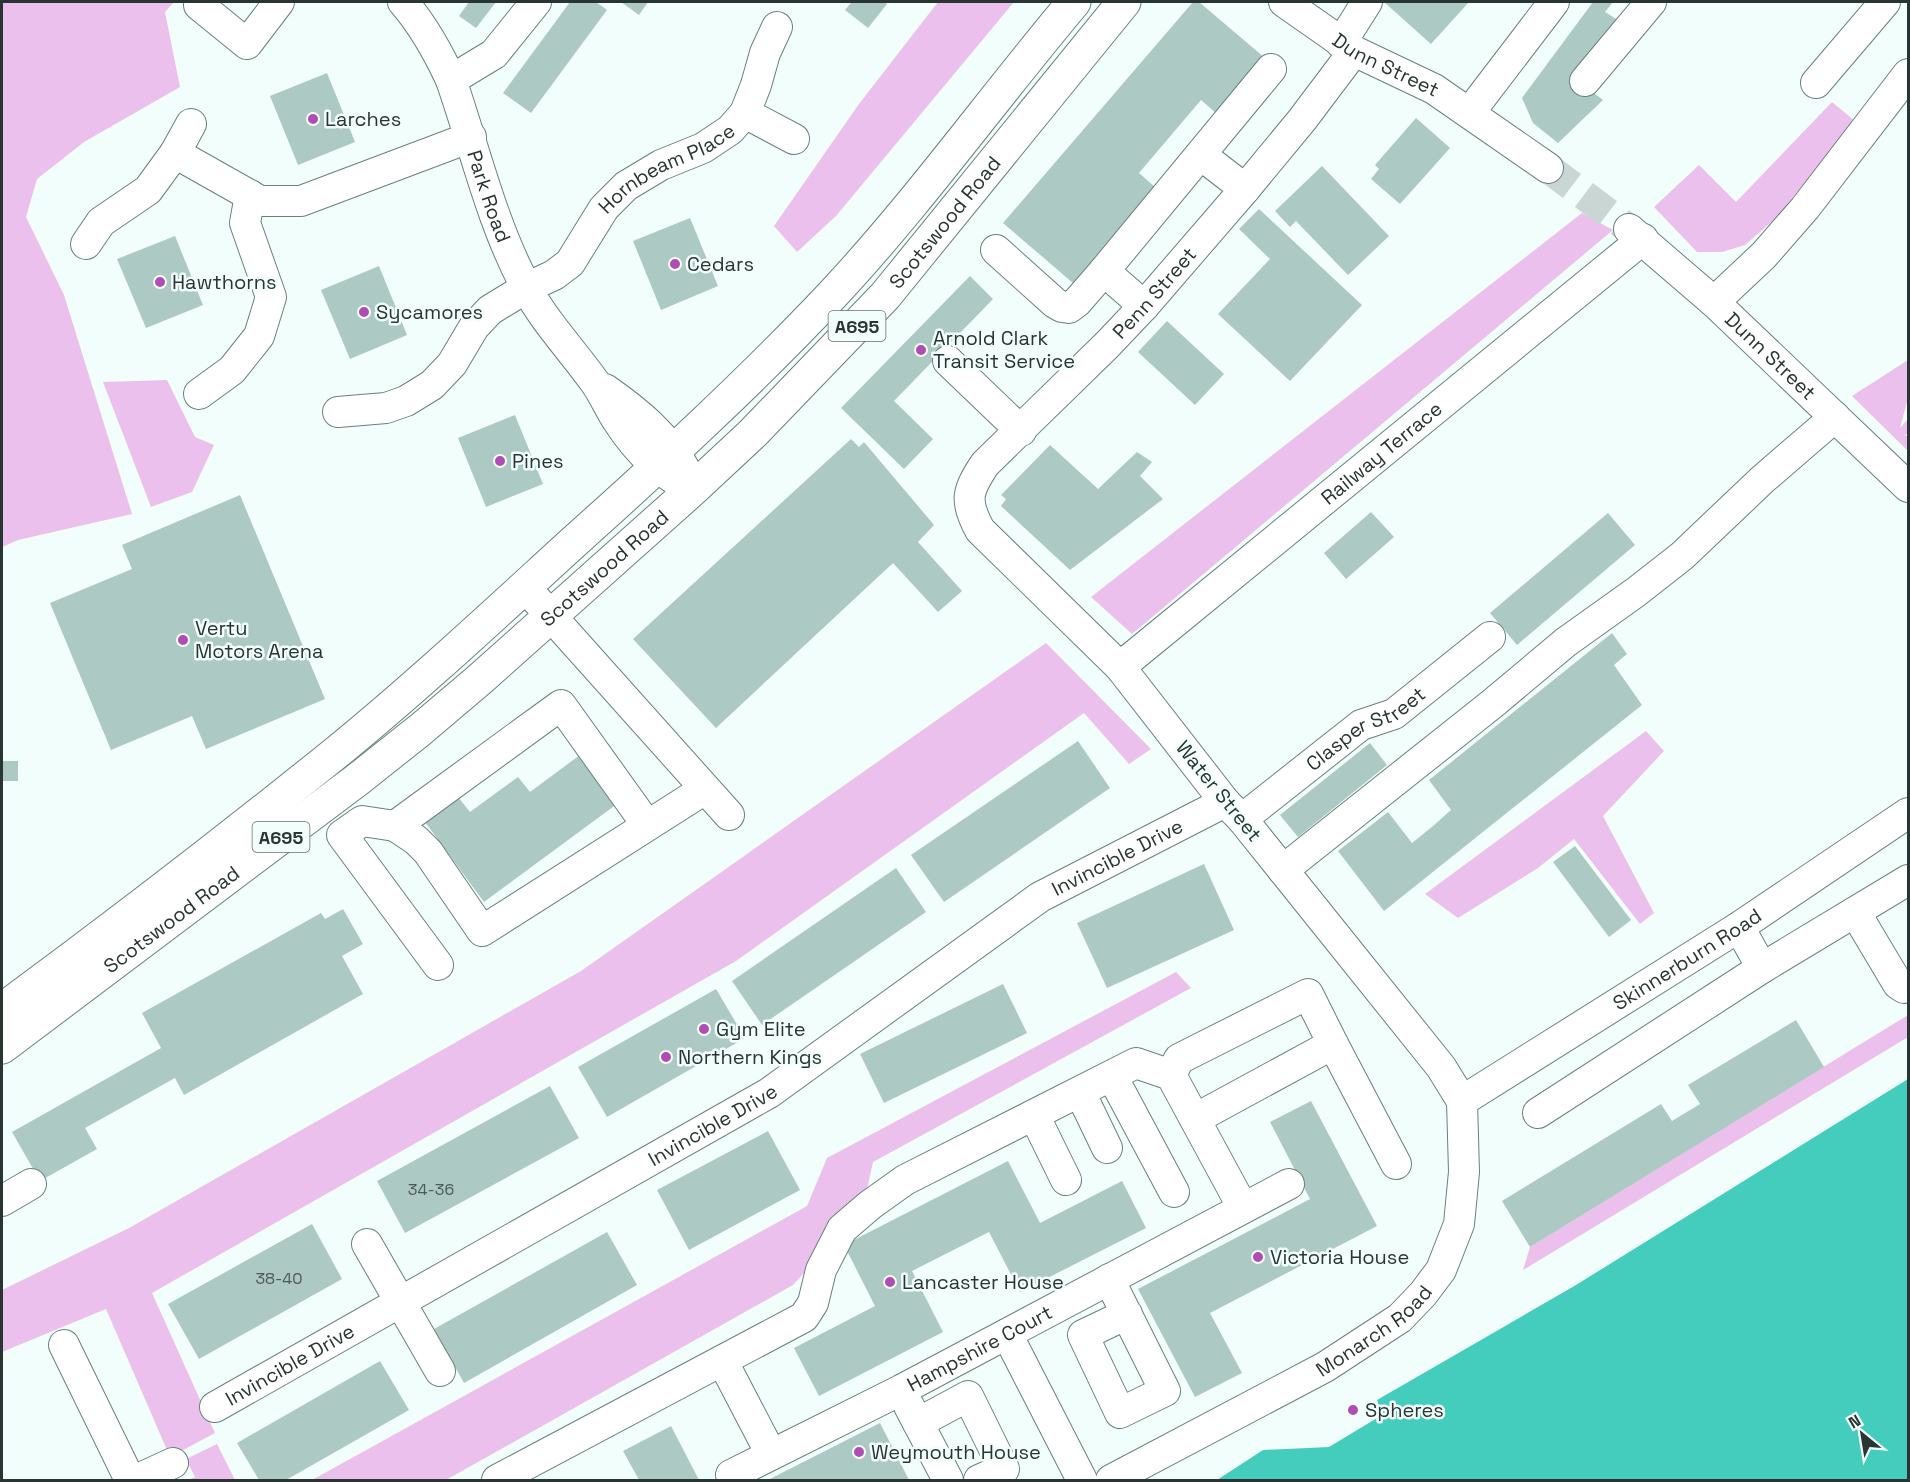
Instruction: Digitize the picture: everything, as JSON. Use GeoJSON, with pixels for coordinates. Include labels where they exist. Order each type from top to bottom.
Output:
{"type":"FeatureCollection","features":[{"type":"Feature","properties":{"kind":"main road","name":"Scotswood Road"},"geometry":{"type":"LineString","coordinates":[[2,1010],[339,750],[525,587],[665,458],[767,362],[835,291],[924,188],[1074,2]]}},
{"type":"Feature","properties":{"kind":"main road","name":"Scotswood Road"},"geometry":{"type":"LineString","coordinates":[[2,1047],[375,766],[479,680],[693,489],[768,418],[885,296],[1124,2]]}},
{"type":"Feature","properties":{"kind":"street"},"geometry":{"type":"LineString","coordinates":[[199,5],[247,44],[279,2]]}},
{"type":"Feature","properties":{"kind":"street","name":"Park Road"},"geometry":{"type":"LineString","coordinates":[[403,2],[417,18],[440,55],[451,80],[502,236],[526,288],[595,382],[623,429],[665,458],[674,480],[693,489]]}},
{"type":"Feature","properties":{"kind":"street"},"geometry":{"type":"LineString","coordinates":[[451,80],[494,54],[536,2]]}},
{"type":"Feature","properties":{"kind":"street","name":"Dunn Street"},"geometry":{"type":"LineString","coordinates":[[1284,2],[1347,47],[1434,89],[1548,168]]}},
{"type":"Feature","properties":{"kind":"street","name":"Penn Street"},"geometry":{"type":"LineString","coordinates":[[980,530],[969,512],[969,496],[974,480],[985,464],[1021,431],[1144,306],[1245,189],[1302,120],[1347,47],[1367,2]]}},
{"type":"Feature","properties":{"kind":"street"},"geometry":{"type":"LineString","coordinates":[[1470,112],[1554,2]]}},
{"type":"Feature","properties":{"kind":"street"},"geometry":{"type":"LineString","coordinates":[[1586,81],[1651,2]]}},
{"type":"Feature","properties":{"kind":"street"},"geometry":{"type":"LineString","coordinates":[[1816,83],[1885,2]]}},
{"type":"Feature","properties":{"kind":"street","name":"Hornbeam Place"},"geometry":{"type":"LineString","coordinates":[[338,412],[386,408],[406,401],[432,385],[452,364],[480,320],[490,310],[526,288],[554,275],[570,263],[604,208],[626,186],[661,165],[703,148],[730,130],[745,113],[765,53],[777,27]]}},
{"type":"Feature","properties":{"kind":"street"},"geometry":{"type":"LineString","coordinates":[[996,250],[1062,307],[1069,308],[1104,271],[1271,69]]}},
{"type":"Feature","properties":{"kind":"street"},"geometry":{"type":"LineString","coordinates":[[1714,302],[1764,255],[1805,208],[1908,74]]}},
{"type":"Feature","properties":{"kind":"street"},"geometry":{"type":"LineString","coordinates":[[745,113],[794,139]]}},
{"type":"Feature","properties":{"kind":"street"},"geometry":{"type":"LineString","coordinates":[[86,244],[101,222],[147,190],[176,153],[191,124]]}},
{"type":"Feature","properties":{"kind":"street"},"geometry":{"type":"LineString","coordinates":[[176,153],[260,201],[301,201],[471,137]]}},
{"type":"Feature","properties":{"kind":"street"},"geometry":{"type":"LineString","coordinates":[[1201,155],[1245,189]]}},
{"type":"Feature","properties":{"kind":"street"},"geometry":{"type":"LineString","coordinates":[[199,394],[232,370],[259,336],[271,297],[245,223],[250,195]]}},
{"type":"Feature","properties":{"kind":"street","name":"Dunn Street"},"geometry":{"type":"LineString","coordinates":[[1636,234],[1714,302],[1908,487]]}},
{"type":"Feature","properties":{"kind":"street","name":"Railway Terrace"},"geometry":{"type":"LineString","coordinates":[[1120,667],[1636,234]]}},
{"type":"Feature","properties":{"kind":"street"},"geometry":{"type":"LineString","coordinates":[[1104,271],[1144,306]]}},
{"type":"Feature","properties":{"kind":"street"},"geometry":{"type":"LineString","coordinates":[[948,361],[1021,431]]}},
{"type":"Feature","properties":{"kind":"street"},"geometry":{"type":"LineString","coordinates":[[1283,870],[1492,704],[1566,642],[1682,556],[1763,479],[1835,417]]}},
{"type":"Feature","properties":{"kind":"street","name":"Water Street"},"geometry":{"type":"LineString","coordinates":[[980,530],[1120,667],[1441,1067],[1462,1101]]}},
{"type":"Feature","properties":{"kind":"street"},"geometry":{"type":"LineString","coordinates":[[525,587],[729,815]]}},
{"type":"Feature","properties":{"kind":"street","name":"Clasper Street"},"geometry":{"type":"LineString","coordinates":[[1233,810],[1361,725],[1394,714],[1490,637]]}},
{"type":"Feature","properties":{"kind":"street"},"geometry":{"type":"LineString","coordinates":[[395,826],[561,705],[647,825]]}},
{"type":"Feature","properties":{"kind":"street"},"geometry":{"type":"LineString","coordinates":[[438,965],[342,835],[362,821],[395,826],[416,840],[428,852],[482,930],[705,789]]}},
{"type":"Feature","properties":{"kind":"street","name":"Invincible Drive"},"geometry":{"type":"LineString","coordinates":[[215,1407],[769,1093],[1040,897],[1233,810]]}},
{"type":"Feature","properties":{"kind":"street","name":"Skinnerburn Road"},"geometry":{"type":"LineString","coordinates":[[1462,1101],[1739,927],[1908,813]]}},
{"type":"Feature","properties":{"kind":"street"},"geometry":{"type":"LineString","coordinates":[[1538,1113],[1762,968],[1856,912],[1905,891]]}},
{"type":"Feature","properties":{"kind":"street"},"geometry":{"type":"LineString","coordinates":[[1856,912],[1898,984],[1904,988],[1908,987]]}},
{"type":"Feature","properties":{"kind":"street"},"geometry":{"type":"LineString","coordinates":[[1739,927],[1762,968]]}},
{"type":"Feature","properties":{"kind":"street"},"geometry":{"type":"LineString","coordinates":[[1171,1074],[1179,1059],[1308,994],[1396,1164]]}},
{"type":"Feature","properties":{"kind":"street"},"geometry":{"type":"LineString","coordinates":[[1195,1119],[1333,1044]]}},
{"type":"Feature","properties":{"kind":"street"},"geometry":{"type":"LineString","coordinates":[[497,1480],[804,1317],[813,1303],[821,1270],[842,1229],[870,1205],[905,1180],[1136,1064],[1171,1074],[1243,1208]]}},
{"type":"Feature","properties":{"kind":"street"},"geometry":{"type":"LineString","coordinates":[[1112,1076],[1174,1192]]}},
{"type":"Feature","properties":{"kind":"street"},"geometry":{"type":"LineString","coordinates":[[1080,1092],[1107,1148]]}},
{"type":"Feature","properties":{"kind":"street","name":"Monarch Road"},"geometry":{"type":"LineString","coordinates":[[1111,1480],[1326,1367],[1400,1318],[1441,1270],[1459,1224],[1464,1172],[1462,1101]]}},
{"type":"Feature","properties":{"kind":"street"},"geometry":{"type":"LineString","coordinates":[[1034,1115],[1066,1180]]}},
{"type":"Feature","properties":{"kind":"street"},"geometry":{"type":"LineString","coordinates":[[2,1201],[31,1184]]}},
{"type":"Feature","properties":{"kind":"street","name":"Hampshire Court"},"geometry":{"type":"LineString","coordinates":[[732,1475],[901,1390],[1289,1184]]}},
{"type":"Feature","properties":{"kind":"street"},"geometry":{"type":"LineString","coordinates":[[367,1244],[440,1371]]}},
{"type":"Feature","properties":{"kind":"street"},"geometry":{"type":"LineString","coordinates":[[1109,1279],[1126,1314]]}},
{"type":"Feature","properties":{"kind":"street"},"geometry":{"type":"LineString","coordinates":[[1007,1334],[1082,1480]]}},
{"type":"Feature","properties":{"kind":"street"},"geometry":{"type":"LineString","coordinates":[[64,1345],[130,1480]]}},
{"type":"Feature","properties":{"kind":"street"},"geometry":{"type":"LineString","coordinates":[[723,1362],[771,1454]]}},
{"type":"Feature","properties":{"kind":"street"},"geometry":{"type":"LineString","coordinates":[[901,1390],[948,1480]]}},
{"type":"Feature","properties":{"kind":"street"},"geometry":{"type":"LineString","coordinates":[[918,1422],[968,1396],[1004,1469],[979,1480]]}},
{"type":"Feature","properties":{"kind":"street"},"geometry":{"type":"LineString","coordinates":[[136,1480],[173,1463]]}},
{"type":"Feature","properties":{"kind":"shaded area"},"geometry":{"type":"Polygon","coordinates":[[[2,2],[174,2],[165,12],[180,87],[84,142],[37,179],[26,217],[64,295],[132,514],[18,540],[2,547],[2,2]]]}},
{"type":"Feature","properties":{"kind":"shaded area"},"geometry":{"type":"Polygon","coordinates":[[[938,2],[1014,2],[836,216],[797,252],[774,226],[859,104],[938,2]]]}},
{"type":"Feature","properties":{"kind":"shaded area"},"geometry":{"type":"Polygon","coordinates":[[[1832,102],[1855,121],[1775,219],[1745,245],[1722,252],[1697,252],[1654,207],[1699,165],[1736,202],[1832,102]]]}},
{"type":"Feature","properties":{"kind":"shaded area"},"geometry":{"type":"Polygon","coordinates":[[[1582,213],[1613,230],[1132,634],[1091,597],[1582,213]]]}},
{"type":"Feature","properties":{"kind":"shaded area"},"geometry":{"type":"Polygon","coordinates":[[[1908,360],[1908,398],[1900,428],[1908,419],[1908,435],[1904,434],[1908,437],[1908,451],[1852,396],[1908,360]]]}},
{"type":"Feature","properties":{"kind":"shaded area"},"geometry":{"type":"Polygon","coordinates":[[[167,380],[195,437],[214,445],[192,492],[151,507],[103,382],[167,380]]]}},
{"type":"Feature","properties":{"kind":"shaded area"},"geometry":{"type":"Polygon","coordinates":[[[1046,643],[1151,749],[1129,764],[1084,713],[736,961],[152,1293],[215,1433],[170,1457],[106,1309],[2,1352],[2,1290],[129,1228],[581,971],[1046,643]]]}},
{"type":"Feature","properties":{"kind":"shaded area"},"geometry":{"type":"Polygon","coordinates":[[[1646,731],[1664,751],[1603,816],[1654,913],[1640,924],[1574,839],[1538,868],[1458,918],[1425,894],[1646,731]]]}},
{"type":"Feature","properties":{"kind":"shaded area"},"geometry":{"type":"Polygon","coordinates":[[[1176,972],[1191,988],[873,1162],[866,1194],[829,1246],[793,1285],[446,1480],[312,1480],[807,1206],[827,1158],[1176,972]]]}},
{"type":"Feature","properties":{"kind":"shaded area"},"geometry":{"type":"Polygon","coordinates":[[[1908,1015],[1908,1037],[1523,1270],[1530,1247],[1908,1015]]]}},
{"type":"Feature","properties":{"kind":"shaded area"},"geometry":{"type":"Polygon","coordinates":[[[1908,1079],[1908,1480],[1217,1480],[1263,1450],[1329,1447],[1382,1415],[1377,1400],[1576,1285],[1908,1079]]]}},
{"type":"Feature","properties":{"kind":"shaded area"},"geometry":{"type":"Polygon","coordinates":[[[217,1444],[235,1480],[188,1480],[195,1477],[186,1459],[217,1444]]]}},
{"type":"Feature","properties":{"kind":"building"},"geometry":{"type":"Polygon","coordinates":[[[469,2],[496,2],[476,28],[459,16],[469,2]]]}},
{"type":"Feature","properties":{"kind":"building"},"geometry":{"type":"Polygon","coordinates":[[[570,2],[596,2],[607,10],[531,113],[503,93],[570,2]]]}},
{"type":"Feature","properties":{"kind":"building"},"geometry":{"type":"Polygon","coordinates":[[[621,2],[648,2],[639,15],[621,2]]]}},
{"type":"Feature","properties":{"kind":"building"},"geometry":{"type":"Polygon","coordinates":[[[852,2],[884,2],[887,4],[868,28],[845,10],[852,2]]]}},
{"type":"Feature","properties":{"kind":"building"},"geometry":{"type":"Polygon","coordinates":[[[1193,2],[1199,2],[1265,58],[1217,114],[1201,100],[1139,173],[1155,187],[1073,283],[1003,223],[1193,2]]]}},
{"type":"Feature","properties":{"kind":"building"},"geometry":{"type":"Polygon","coordinates":[[[1384,2],[1469,2],[1431,44],[1384,2]]]}},
{"type":"Feature","properties":{"kind":"building"},"geometry":{"type":"Polygon","coordinates":[[[1593,2],[1613,2],[1605,12],[1621,22],[1576,80],[1603,100],[1558,143],[1533,123],[1522,98],[1593,2]]]}},
{"type":"Feature","properties":{"kind":"building","name":"Larches"},"geometry":{"type":"Polygon","coordinates":[[[327,73],[355,142],[298,165],[270,96],[327,73]]]}},
{"type":"Feature","properties":{"kind":"building"},"geometry":{"type":"Polygon","coordinates":[[[1416,118],[1450,148],[1400,204],[1371,179],[1379,169],[1375,165],[1416,118]]]}},
{"type":"Feature","properties":{"kind":"building"},"geometry":{"type":"Polygon","coordinates":[[[1322,166],[1389,236],[1348,275],[1296,221],[1290,227],[1275,211],[1322,166]]]}},
{"type":"Feature","properties":{"kind":"building"},"geometry":{"type":"Polygon","coordinates":[[[1259,209],[1362,305],[1290,381],[1218,314],[1270,259],[1239,229],[1259,209]]]}},
{"type":"Feature","properties":{"kind":"building","name":"Cedars"},"geometry":{"type":"Polygon","coordinates":[[[690,218],[718,286],[661,310],[633,241],[690,218]]]}},
{"type":"Feature","properties":{"kind":"building","name":"Hawthorns"},"geometry":{"type":"Polygon","coordinates":[[[175,236],[203,305],[146,328],[117,259],[175,236]]]}},
{"type":"Feature","properties":{"kind":"building","name":"Sycamores"},"geometry":{"type":"Polygon","coordinates":[[[379,266],[407,335],[350,359],[321,290],[379,266]]]}},
{"type":"Feature","properties":{"kind":"building","name":"Arnold Clark Transit Service"},"geometry":{"type":"Polygon","coordinates":[[[970,276],[993,299],[894,401],[933,439],[904,469],[841,408],[970,276]]]}},
{"type":"Feature","properties":{"kind":"building"},"geometry":{"type":"Polygon","coordinates":[[[1167,321],[1224,374],[1195,405],[1138,352],[1167,321]]]}},
{"type":"Feature","properties":{"kind":"building","name":"Pines"},"geometry":{"type":"Polygon","coordinates":[[[515,415],[543,484],[486,507],[458,438],[515,415]]]}},
{"type":"Feature","properties":{"kind":"building"},"geometry":{"type":"Polygon","coordinates":[[[851,439],[859,447],[864,442],[934,525],[918,542],[962,591],[938,612],[893,563],[716,728],[633,639],[851,439]]]}},
{"type":"Feature","properties":{"kind":"building"},"geometry":{"type":"Polygon","coordinates":[[[1050,445],[1098,489],[1137,452],[1152,462],[1140,476],[1163,499],[1070,570],[1001,506],[1006,499],[1001,495],[1050,445]]]}},
{"type":"Feature","properties":{"kind":"building","name":"Vertu Motors Arena"},"geometry":{"type":"Polygon","coordinates":[[[240,495],[325,699],[206,749],[192,716],[111,750],[50,603],[132,569],[122,545],[240,495]]]}},
{"type":"Feature","properties":{"kind":"building"},"geometry":{"type":"Polygon","coordinates":[[[1371,512],[1394,537],[1346,579],[1324,553],[1371,512]]]}},
{"type":"Feature","properties":{"kind":"building"},"geometry":{"type":"Polygon","coordinates":[[[1608,513],[1635,545],[1517,645],[1490,613],[1608,513]]]}},
{"type":"Feature","properties":{"kind":"building"},"geometry":{"type":"Polygon","coordinates":[[[1612,633],[1627,654],[1614,665],[1642,705],[1384,911],[1338,851],[1388,812],[1412,843],[1451,810],[1429,780],[1612,633]]]}},
{"type":"Feature","properties":{"kind":"building"},"geometry":{"type":"Polygon","coordinates":[[[1078,741],[1110,788],[944,902],[911,855],[1078,741]]]}},
{"type":"Feature","properties":{"kind":"building"},"geometry":{"type":"Polygon","coordinates":[[[1370,743],[1387,765],[1298,837],[1280,815],[1370,743]]]}},
{"type":"Feature","properties":{"kind":"building"},"geometry":{"type":"Polygon","coordinates":[[[584,752],[621,801],[484,902],[425,822],[458,797],[470,812],[518,777],[530,792],[584,752]]]}},
{"type":"Feature","properties":{"kind":"building"},"geometry":{"type":"Polygon","coordinates":[[[2,761],[18,761],[18,781],[2,781],[2,761]]]}},
{"type":"Feature","properties":{"kind":"building"},"geometry":{"type":"Polygon","coordinates":[[[1575,846],[1631,920],[1609,937],[1553,862],[1575,846]]]}},
{"type":"Feature","properties":{"kind":"building"},"geometry":{"type":"Polygon","coordinates":[[[1204,864],[1234,930],[1107,988],[1077,923],[1204,864]]]}},
{"type":"Feature","properties":{"kind":"building"},"geometry":{"type":"Polygon","coordinates":[[[896,868],[926,912],[762,1025],[732,981],[896,868]]]}},
{"type":"Feature","properties":{"kind":"building"},"geometry":{"type":"Polygon","coordinates":[[[343,909],[363,944],[342,956],[363,994],[184,1095],[175,1078],[85,1128],[97,1149],[40,1181],[12,1132],[161,1048],[142,1013],[321,913],[325,919],[343,909]]]}},
{"type":"Feature","properties":{"kind":"building"},"geometry":{"type":"Polygon","coordinates":[[[1003,984],[1027,1033],[884,1103],[860,1054],[1003,984]]]}},
{"type":"Feature","properties":{"kind":"building"},"geometry":{"type":"Polygon","coordinates":[[[716,989],[745,1038],[607,1117],[578,1067],[716,989]]]}},
{"type":"Feature","properties":{"kind":"building"},"geometry":{"type":"Polygon","coordinates":[[[1796,1020],[1824,1067],[1530,1247],[1502,1201],[1661,1104],[1672,1121],[1700,1104],[1688,1085],[1796,1020]]]}},
{"type":"Feature","properties":{"kind":"building"},"geometry":{"type":"Polygon","coordinates":[[[550,1086],[579,1138],[405,1233],[377,1181],[550,1086]]]}},
{"type":"Feature","properties":{"kind":"building","name":"Victoria House"},"geometry":{"type":"Polygon","coordinates":[[[1311,1101],[1377,1226],[1210,1313],[1242,1373],[1195,1397],[1138,1289],[1310,1199],[1270,1122],[1311,1101]]]}},
{"type":"Feature","properties":{"kind":"building"},"geometry":{"type":"Polygon","coordinates":[[[768,1131],[800,1190],[689,1250],[657,1190],[768,1131]]]}},
{"type":"Feature","properties":{"kind":"building","name":"Lancaster House"},"geometry":{"type":"Polygon","coordinates":[[[1008,1161],[1040,1223],[1122,1181],[1146,1228],[1020,1292],[989,1232],[912,1271],[943,1332],[819,1396],[794,1348],[875,1306],[844,1245],[1008,1161]]]}},
{"type":"Feature","properties":{"kind":"building"},"geometry":{"type":"Polygon","coordinates":[[[312,1224],[342,1279],[199,1359],[168,1304],[312,1224]]]}},
{"type":"Feature","properties":{"kind":"building"},"geometry":{"type":"Polygon","coordinates":[[[607,1232],[637,1285],[464,1383],[434,1329],[607,1232]]]}},
{"type":"Feature","properties":{"kind":"building"},"geometry":{"type":"Polygon","coordinates":[[[380,1361],[409,1410],[286,1480],[259,1480],[237,1443],[380,1361]]]}},
{"type":"Feature","properties":{"kind":"building","name":"Weymouth House"},"geometry":{"type":"Polygon","coordinates":[[[880,1423],[909,1480],[768,1480],[880,1423]]]}},
{"type":"Feature","properties":{"kind":"building"},"geometry":{"type":"Polygon","coordinates":[[[671,1426],[699,1480],[639,1480],[623,1451],[671,1426]]]}},
{"type":"Feature","properties":{"kind":"tunnel"},"geometry":{"type":"LineString","coordinates":[[1548,168],[1629,229]]}},
{"type":"Feature","properties":{"kind":"place","name":"Larches"},"geometry":{"type":"Point","coordinates":[313,119]}},
{"type":"Feature","properties":{"kind":"place","name":"Cedars"},"geometry":{"type":"Point","coordinates":[675,264]}},
{"type":"Feature","properties":{"kind":"place","name":"Hawthorns"},"geometry":{"type":"Point","coordinates":[160,282]}},
{"type":"Feature","properties":{"kind":"place","name":"Sycamores"},"geometry":{"type":"Point","coordinates":[364,312]}},
{"type":"Feature","properties":{"kind":"place","name":"Arnold Clark Transit Service"},"geometry":{"type":"Point","coordinates":[921,350]}},
{"type":"Feature","properties":{"kind":"place","name":"Pines"},"geometry":{"type":"Point","coordinates":[500,461]}},
{"type":"Feature","properties":{"kind":"place","name":"Vertu Motors Arena"},"geometry":{"type":"Point","coordinates":[183,640]}},
{"type":"Feature","properties":{"kind":"place","name":"Gym Elite"},"geometry":{"type":"Point","coordinates":[704,1029]}},
{"type":"Feature","properties":{"kind":"place","name":"Northern Kings"},"geometry":{"type":"Point","coordinates":[666,1057]}},
{"type":"Feature","properties":{"kind":"place","name":"Victoria House"},"geometry":{"type":"Point","coordinates":[1258,1257]}},
{"type":"Feature","properties":{"kind":"place","name":"Lancaster House"},"geometry":{"type":"Point","coordinates":[890,1282]}},
{"type":"Feature","properties":{"kind":"place","name":"Spheres"},"geometry":{"type":"Point","coordinates":[1353,1410]}},
{"type":"Feature","properties":{"kind":"place","name":"Weymouth House"},"geometry":{"type":"Point","coordinates":[859,1452]}}]}
